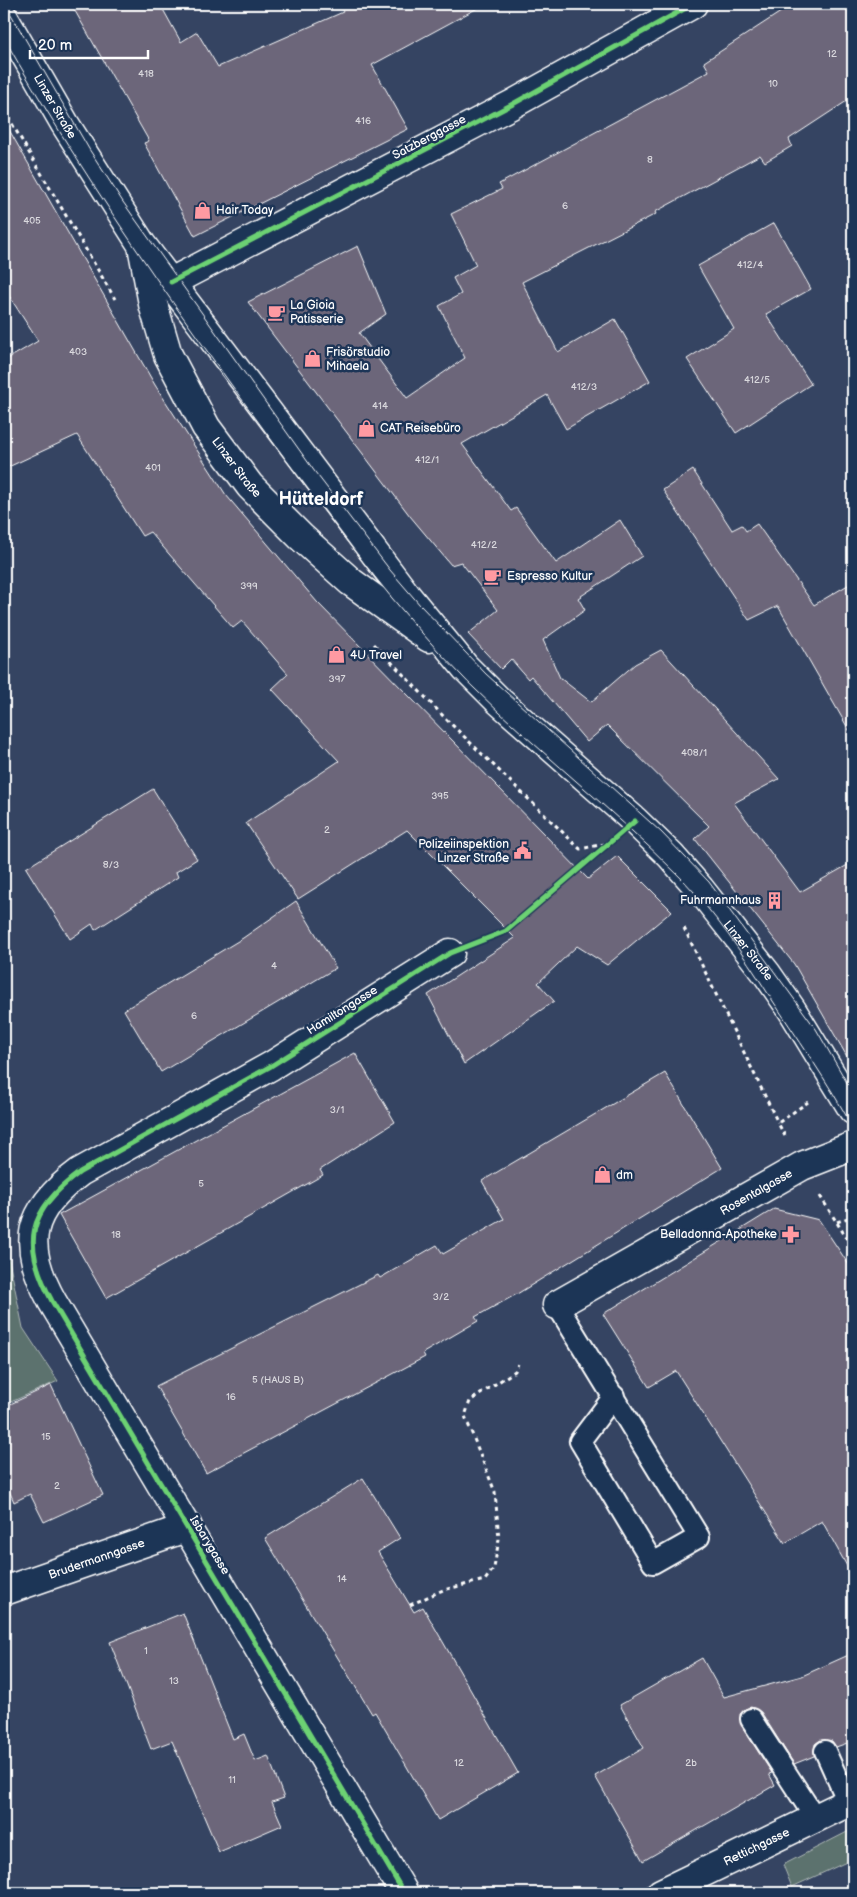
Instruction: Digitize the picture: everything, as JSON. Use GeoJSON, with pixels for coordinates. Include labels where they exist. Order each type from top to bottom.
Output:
{"type":"FeatureCollection","features":[{"type":"Feature","properties":{"kind":"street","name":"Satzberggasse"},"geometry":{"type":"LineString","coordinates":[[170,282],[520,101],[693,4]]}},
{"type":"Feature","properties":{"kind":"street","name":"Linzer Straße"},"geometry":{"type":"LineString","coordinates":[[4,18],[65,124],[142,245],[344,514],[465,667],[506,707],[635,821],[671,856],[700,889],[767,974],[811,1038],[853,1110]]}},
{"type":"Feature","properties":{"kind":"street","name":"Linzer Straße"},"geometry":{"type":"LineString","coordinates":[[142,245],[153,304],[168,355],[206,427],[250,486],[351,582],[465,667]]}},
{"type":"Feature","properties":{"kind":"street","name":"Hamiltongasse"},"geometry":{"type":"LineString","coordinates":[[47,1201],[80,1172],[271,1066],[450,953]]}},
{"type":"Feature","properties":{"kind":"street","name":"Rosentalgasse"},"geometry":{"type":"LineString","coordinates":[[557,1305],[802,1166],[853,1146]]}},
{"type":"Feature","properties":{"kind":"street","name":"Isbarygasse"},"geometry":{"type":"LineString","coordinates":[[47,1201],[37,1220],[32,1241],[35,1263],[41,1280],[404,1893]]}},
{"type":"Feature","properties":{"kind":"street","name":"Brudermanngasse"},"geometry":{"type":"LineString","coordinates":[[4,1591],[188,1527]]}},
{"type":"Feature","properties":{"kind":"street","name":"Rettichgasse"},"geometry":{"type":"LineString","coordinates":[[661,1893],[851,1801]]}},
{"type":"Feature","properties":{"kind":"lane"},"geometry":{"type":"LineString","coordinates":[[557,1305],[614,1396],[700,1537],[653,1563],[580,1441],[614,1396]]}},
{"type":"Feature","properties":{"kind":"lane"},"geometry":{"type":"LineString","coordinates":[[751,1719],[816,1818]]}},
{"type":"Feature","properties":{"kind":"lane"},"geometry":{"type":"LineString","coordinates":[[825,1751],[851,1801]]}},
{"type":"Feature","properties":{"kind":"path"},"geometry":{"type":"LineString","coordinates":[[4,110],[119,305]]}},
{"type":"Feature","properties":{"kind":"path"},"geometry":{"type":"LineString","coordinates":[[373,643],[448,721],[580,849],[609,844]]}},
{"type":"Feature","properties":{"kind":"path"},"geometry":{"type":"LineString","coordinates":[[602,850],[635,821]]}},
{"type":"Feature","properties":{"kind":"path"},"geometry":{"type":"LineString","coordinates":[[609,844],[616,850]]}},
{"type":"Feature","properties":{"kind":"path"},"geometry":{"type":"LineString","coordinates":[[683,926],[778,1123]]}},
{"type":"Feature","properties":{"kind":"path"},"geometry":{"type":"LineString","coordinates":[[837,1222],[853,1216]]}},
{"type":"Feature","properties":{"kind":"path"},"geometry":{"type":"LineString","coordinates":[[410,1604],[443,1590],[485,1580],[494,1568],[499,1539],[495,1492],[465,1416],[470,1401],[515,1372],[518,1364]]}},
{"type":"Feature","properties":{"kind":"green space"},"geometry":{"type":"Polygon","coordinates":[[[4,1235],[23,1328],[58,1381],[4,1405],[4,1235]]]}},
{"type":"Feature","properties":{"kind":"green space"},"geometry":{"type":"Polygon","coordinates":[[[853,1829],[853,1859],[792,1887],[783,1865],[853,1829]]]}},
{"type":"Feature","properties":{"kind":"building"},"geometry":{"type":"Polygon","coordinates":[[[71,4],[160,4],[181,42],[197,32],[218,67],[343,12],[339,4],[485,4],[372,65],[408,129],[195,236],[144,143],[149,141],[71,4]]]}},
{"type":"Feature","properties":{"kind":"building"},"geometry":{"type":"Polygon","coordinates":[[[793,4],[853,4],[853,97],[789,139],[792,146],[765,162],[760,155],[655,212],[656,214],[522,282],[558,352],[615,319],[650,381],[566,429],[547,395],[462,444],[511,511],[516,508],[556,563],[620,520],[642,556],[578,598],[585,610],[543,640],[560,678],[591,702],[635,664],[661,650],[779,779],[734,803],[800,892],[853,862],[853,1067],[794,964],[695,839],[709,826],[607,725],[587,742],[531,676],[528,679],[511,659],[501,669],[468,634],[498,610],[461,562],[451,565],[410,516],[248,302],[358,246],[386,314],[359,333],[407,398],[465,358],[439,306],[461,294],[453,278],[476,265],[451,214],[502,189],[499,184],[709,71],[704,62],[793,4]]]}},
{"type":"Feature","properties":{"kind":"building"},"geometry":{"type":"Polygon","coordinates":[[[4,121],[155,385],[226,495],[317,602],[588,879],[617,856],[672,911],[607,965],[577,946],[538,983],[554,1001],[464,1064],[428,995],[515,938],[407,830],[298,899],[246,823],[339,761],[272,689],[288,674],[242,621],[233,628],[150,532],[142,536],[77,435],[4,469],[4,361],[38,341],[4,288],[4,121]]]}},
{"type":"Feature","properties":{"kind":"building"},"geometry":{"type":"Polygon","coordinates":[[[774,223],[811,289],[766,314],[811,384],[736,433],[687,359],[734,329],[698,266],[774,223]]]}},
{"type":"Feature","properties":{"kind":"building"},"geometry":{"type":"Polygon","coordinates":[[[693,470],[732,530],[742,525],[746,531],[757,524],[814,605],[853,582],[853,737],[778,606],[749,620],[663,490],[693,470]]]}},
{"type":"Feature","properties":{"kind":"building"},"geometry":{"type":"Polygon","coordinates":[[[153,789],[197,859],[176,872],[178,877],[95,930],[92,924],[70,939],[26,868],[153,789]]]}},
{"type":"Feature","properties":{"kind":"building"},"geometry":{"type":"Polygon","coordinates":[[[296,901],[336,968],[161,1072],[124,1010],[243,938],[296,901]]]}},
{"type":"Feature","properties":{"kind":"building"},"geometry":{"type":"Polygon","coordinates":[[[355,1053],[395,1122],[320,1170],[323,1175],[106,1298],[59,1215],[355,1053]]]}},
{"type":"Feature","properties":{"kind":"building"},"geometry":{"type":"Polygon","coordinates":[[[665,1073],[722,1168],[517,1294],[475,1317],[478,1321],[423,1353],[425,1357],[206,1473],[156,1386],[378,1275],[380,1278],[437,1245],[443,1254],[504,1219],[482,1181],[665,1073]]]}},
{"type":"Feature","properties":{"kind":"building"},"geometry":{"type":"Polygon","coordinates":[[[774,1209],[819,1220],[853,1271],[853,1577],[822,1521],[785,1543],[676,1371],[649,1387],[603,1314],[774,1209]]]}},
{"type":"Feature","properties":{"kind":"building"},"geometry":{"type":"Polygon","coordinates":[[[51,1385],[103,1495],[44,1522],[30,1494],[14,1502],[4,1479],[4,1407],[51,1385]]]}},
{"type":"Feature","properties":{"kind":"building"},"geometry":{"type":"Polygon","coordinates":[[[363,1478],[400,1538],[378,1552],[414,1612],[423,1607],[518,1773],[438,1820],[375,1712],[372,1714],[265,1538],[363,1478]]]}},
{"type":"Feature","properties":{"kind":"building"},"geometry":{"type":"Polygon","coordinates":[[[183,1613],[233,1739],[244,1734],[255,1761],[268,1756],[284,1798],[272,1802],[282,1825],[219,1852],[172,1741],[151,1749],[110,1642],[183,1613]]]}},
{"type":"Feature","properties":{"kind":"building"},"geometry":{"type":"Polygon","coordinates":[[[853,1653],[853,1741],[836,1747],[832,1741],[821,1740],[815,1744],[814,1756],[794,1764],[761,1712],[751,1707],[745,1709],[740,1714],[741,1725],[772,1773],[769,1774],[775,1785],[643,1861],[595,1776],[644,1748],[620,1705],[702,1658],[724,1697],[802,1676],[853,1653]]]}},
{"type":"Feature","properties":{"kind":"tram line"},"geometry":{"type":"LineString","coordinates":[[5,4],[89,149],[123,202],[315,472],[390,570],[420,605],[486,674],[661,832],[709,882],[816,1029],[853,1093]]}},
{"type":"Feature","properties":{"kind":"tram line"},"geometry":{"type":"LineString","coordinates":[[4,38],[62,136],[124,231],[221,370],[343,537],[414,624],[468,682],[684,881],[718,921],[748,963],[822,1076],[853,1128]]}},
{"type":"Feature","properties":{"kind":"cycle path"},"geometry":{"type":"LineString","coordinates":[[171,282],[511,105],[693,4]]}},
{"type":"Feature","properties":{"kind":"cycle path"},"geometry":{"type":"LineString","coordinates":[[404,1893],[52,1301],[42,1281],[36,1262],[33,1245],[34,1230],[40,1215],[49,1201],[62,1186],[80,1172],[271,1066],[450,953],[506,931],[635,821]]}},
{"type":"Feature","properties":{"kind":"place","name":"Hair Today"},"geometry":{"type":"Point","coordinates":[202,210]}},
{"type":"Feature","properties":{"kind":"place","name":"La Gioia Patisserie"},"geometry":{"type":"Point","coordinates":[276,312]}},
{"type":"Feature","properties":{"kind":"place","name":"Frisörstudio Mihaela"},"geometry":{"type":"Point","coordinates":[312,359]}},
{"type":"Feature","properties":{"kind":"place","name":"CAT Reisebüro"},"geometry":{"type":"Point","coordinates":[366,428]}},
{"type":"Feature","properties":{"kind":"place","name":"Espresso Kultur"},"geometry":{"type":"Point","coordinates":[493,576]}},
{"type":"Feature","properties":{"kind":"place","name":"4U Travel"},"geometry":{"type":"Point","coordinates":[336,655]}},
{"type":"Feature","properties":{"kind":"place","name":"Polizeiinspektion Linzer Straße"},"geometry":{"type":"Point","coordinates":[523,851]}},
{"type":"Feature","properties":{"kind":"place","name":"Fuhrmannhaus"},"geometry":{"type":"Point","coordinates":[775,900]}},
{"type":"Feature","properties":{"kind":"place","name":"dm"},"geometry":{"type":"Point","coordinates":[602,1175]}},
{"type":"Feature","properties":{"kind":"place","name":"Belladonna-Apotheke"},"geometry":{"type":"Point","coordinates":[791,1234]}},
{"type":"Feature","properties":{"kind":"district","name":"Hütteldorf"},"geometry":{"type":"Point","coordinates":[321,499]}}]}
